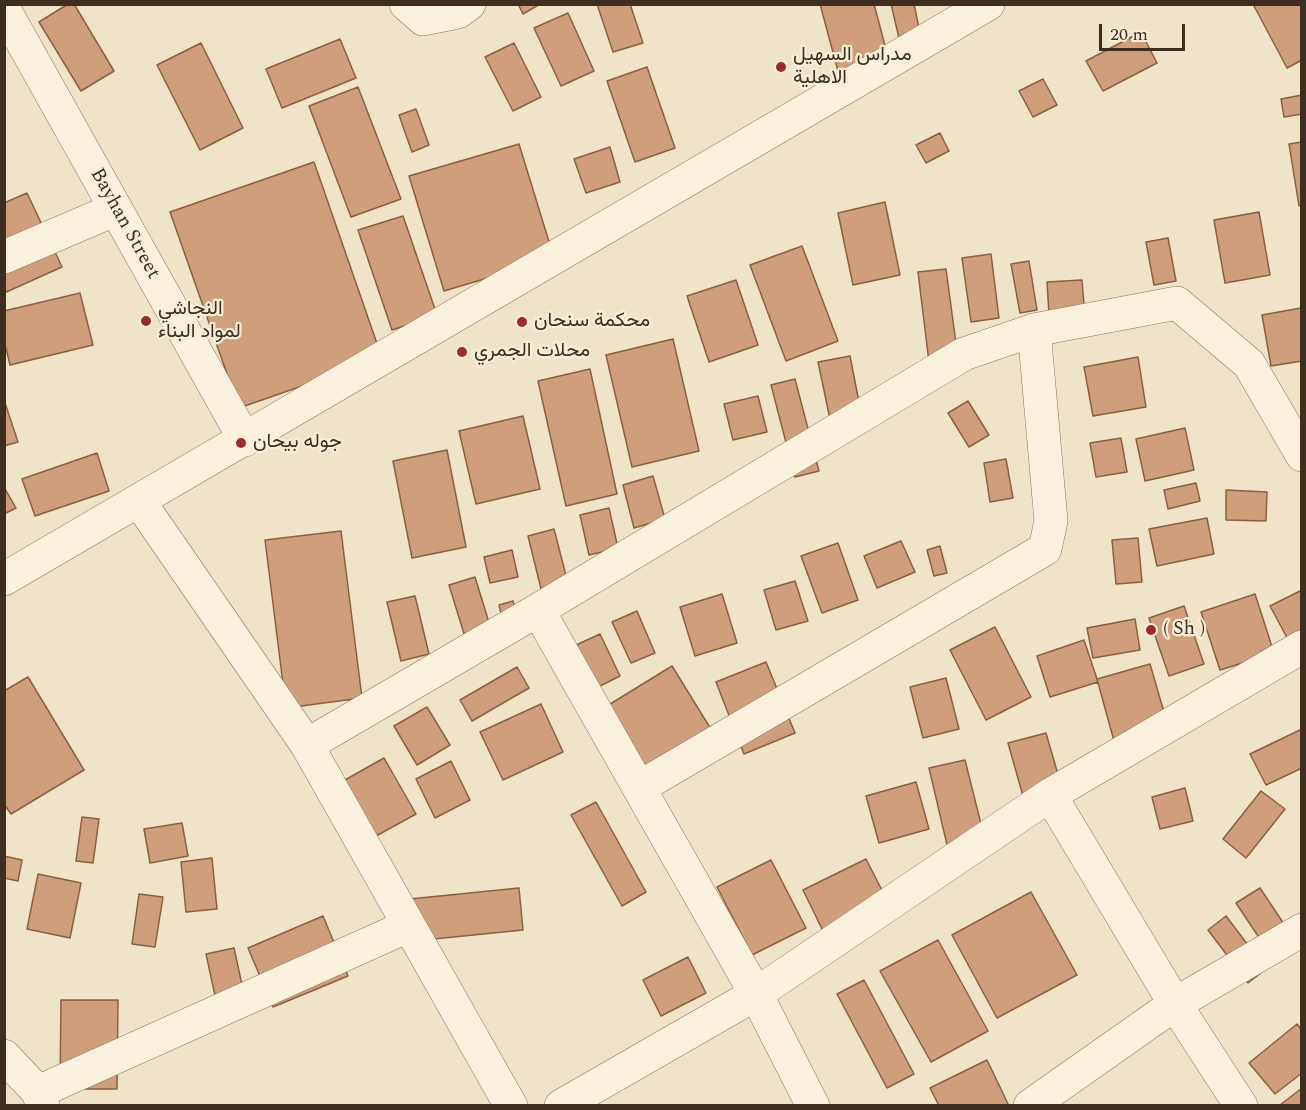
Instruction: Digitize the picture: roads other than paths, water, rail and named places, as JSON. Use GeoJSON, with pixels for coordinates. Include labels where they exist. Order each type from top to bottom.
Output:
{"type":"FeatureCollection","features":[{"type":"Feature","properties":{"kind":"street"},"geometry":{"type":"LineString","coordinates":[[406,4],[423,19],[458,12],[469,4]]}},
{"type":"Feature","properties":{"kind":"street"},"geometry":{"type":"LineString","coordinates":[[4,579],[988,4]]}},
{"type":"Feature","properties":{"kind":"street","name":"Bayhan Street"},"geometry":{"type":"LineString","coordinates":[[4,9],[244,440]]}},
{"type":"Feature","properties":{"kind":"street"},"geometry":{"type":"LineString","coordinates":[[4,257],[116,209]]}},
{"type":"Feature","properties":{"kind":"street"},"geometry":{"type":"LineString","coordinates":[[307,745],[538,610],[964,354],[1034,330],[1177,303],[1249,364],[1302,455]]}},
{"type":"Feature","properties":{"kind":"street"},"geometry":{"type":"LineString","coordinates":[[640,788],[1045,549],[1051,522],[1034,330]]}},
{"type":"Feature","properties":{"kind":"street"},"geometry":{"type":"LineString","coordinates":[[139,501],[307,745],[511,1106]]}},
{"type":"Feature","properties":{"kind":"street"},"geometry":{"type":"LineString","coordinates":[[538,610],[756,994],[813,1106]]}},
{"type":"Feature","properties":{"kind":"street"},"geometry":{"type":"LineString","coordinates":[[561,1106],[756,994],[1050,795],[1302,647]]}},
{"type":"Feature","properties":{"kind":"street"},"geometry":{"type":"LineString","coordinates":[[1050,795],[1175,1004],[1241,1106]]}},
{"type":"Feature","properties":{"kind":"street"},"geometry":{"type":"LineString","coordinates":[[4,1056],[41,1099],[408,926]]}},
{"type":"Feature","properties":{"kind":"street"},"geometry":{"type":"LineString","coordinates":[[1030,1106],[1175,1004],[1302,930]]}},
{"type":"Feature","properties":{"kind":"place","name":"مدراس السهيل الاهلية"},"geometry":{"type":"Point","coordinates":[781,67]}},
{"type":"Feature","properties":{"kind":"place","name":"النجاشي لمواد البناء"},"geometry":{"type":"Point","coordinates":[146,321]}},
{"type":"Feature","properties":{"kind":"place","name":"محكمة سنحان"},"geometry":{"type":"Point","coordinates":[522,322]}},
{"type":"Feature","properties":{"kind":"place","name":"محلات الجمري"},"geometry":{"type":"Point","coordinates":[462,352]}},
{"type":"Feature","properties":{"kind":"place","name":"جوله بيحان"},"geometry":{"type":"Point","coordinates":[241,443]}},
{"type":"Feature","properties":{"kind":"place","name":"( Sh )"},"geometry":{"type":"Point","coordinates":[1151,630]}}]}
